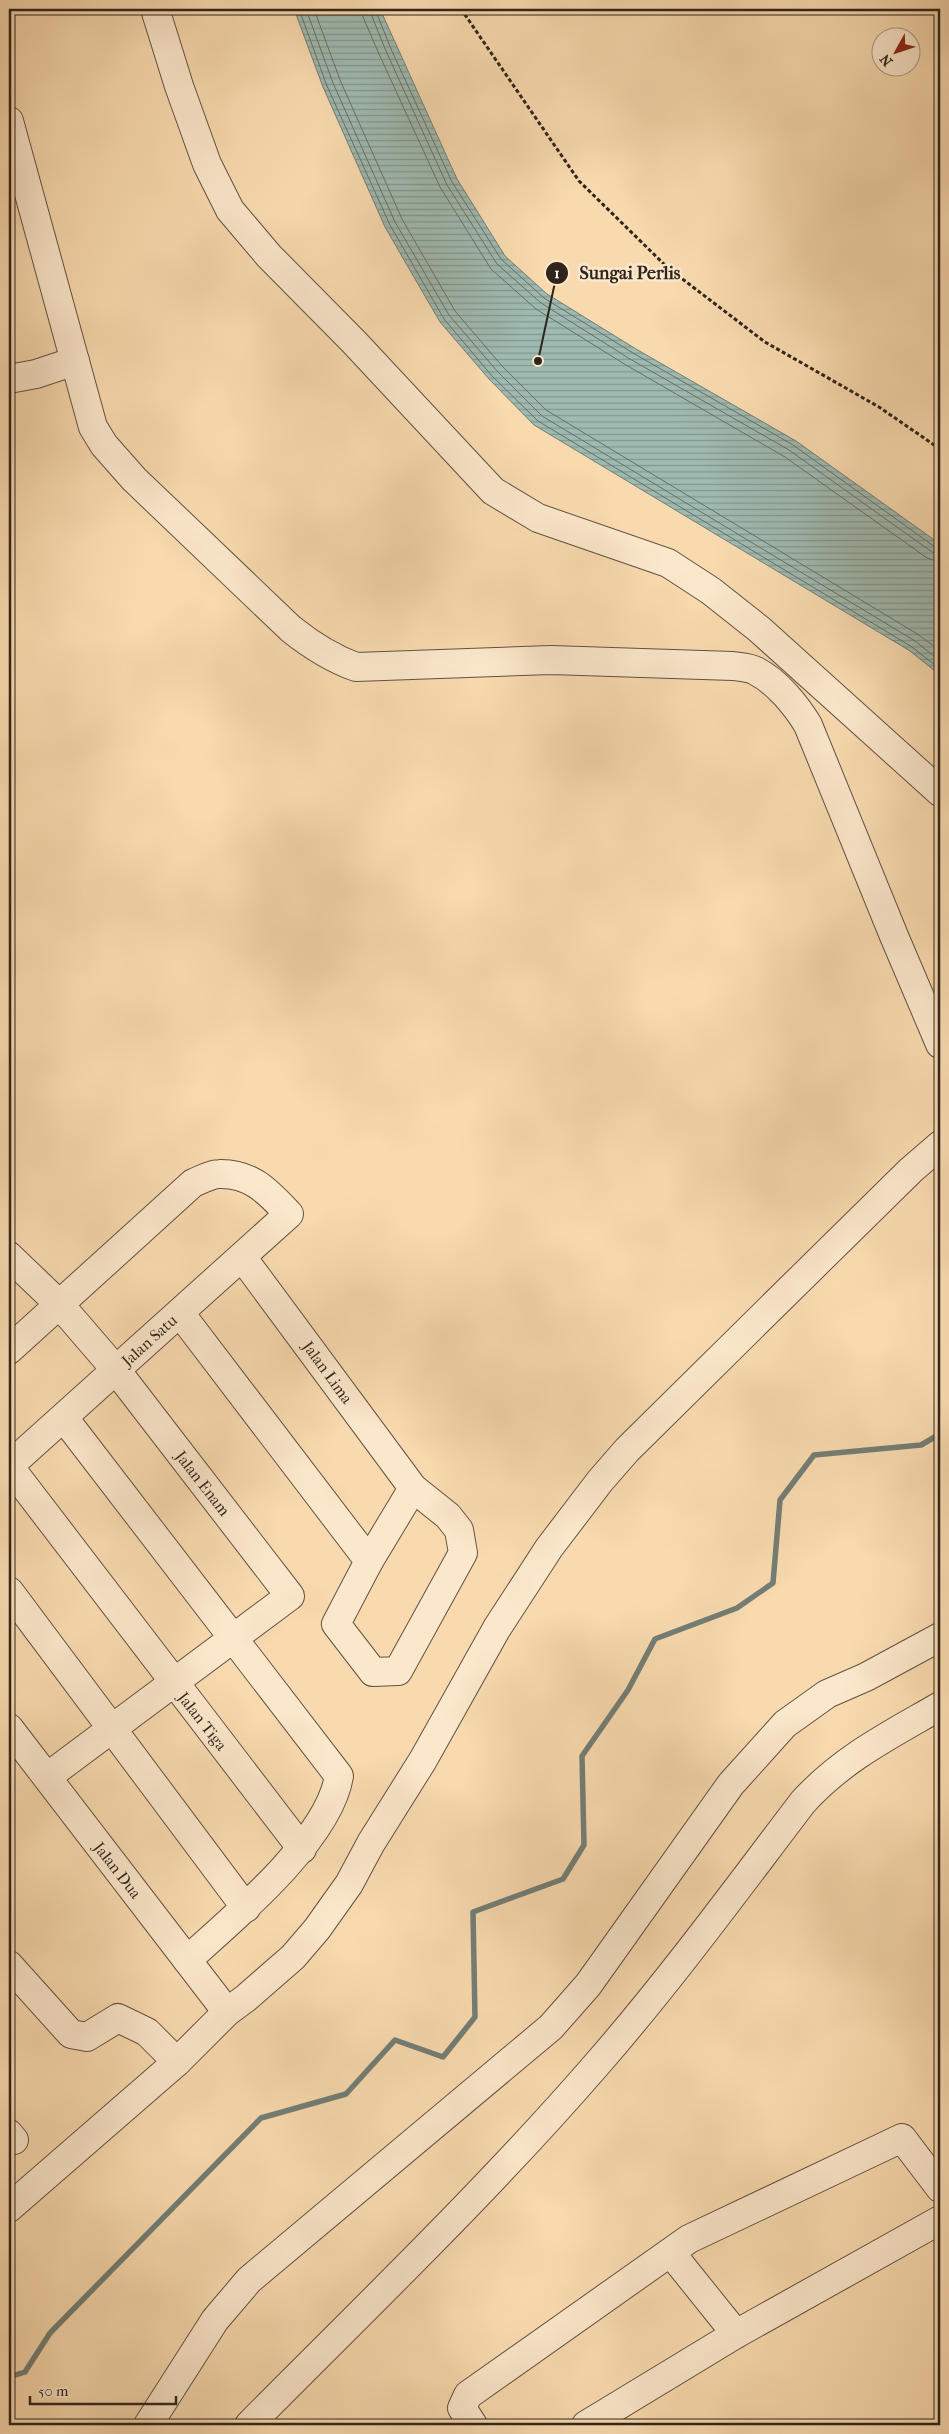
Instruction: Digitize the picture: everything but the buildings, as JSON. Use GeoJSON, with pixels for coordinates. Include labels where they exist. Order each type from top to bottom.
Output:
{"type":"FeatureCollection","features":[{"type":"Feature","properties":{"kind":"street"},"geometry":{"type":"LineString","coordinates":[[155,9],[179,86],[207,164],[230,210],[269,256],[354,342],[494,491],[538,518],[668,563],[711,591],[759,629],[940,792]]}},
{"type":"Feature","properties":{"kind":"street"},"geometry":{"type":"LineString","coordinates":[[9,121],[93,427],[104,445],[134,479],[291,629],[313,646],[340,662],[356,667],[551,660],[733,666],[755,670],[773,683],[799,710],[808,725],[940,1044]]}},
{"type":"Feature","properties":{"kind":"street"},"geometry":{"type":"LineString","coordinates":[[9,379],[36,374],[75,361]]}},
{"type":"Feature","properties":{"kind":"street"},"geometry":{"type":"LineString","coordinates":[[9,2208],[177,2062],[227,2012],[293,1957],[317,1929],[349,1884],[370,1843],[423,1760],[497,1628],[550,1548],[600,1481],[627,1450],[912,1170],[940,1145]]}},
{"type":"Feature","properties":{"kind":"street","name":"Jalan Satu"},"geometry":{"type":"LineString","coordinates":[[9,1466],[289,1214],[261,1185],[238,1176],[218,1173],[193,1183],[60,1305]]}},
{"type":"Feature","properties":{"kind":"street","name":"Jalan Enam"},"geometry":{"type":"LineString","coordinates":[[9,1256],[60,1305],[116,1370],[290,1596],[235,1639]]}},
{"type":"Feature","properties":{"kind":"street","name":"Jalan Lima"},"geometry":{"type":"LineString","coordinates":[[242,1256],[413,1488]]}},
{"type":"Feature","properties":{"kind":"street"},"geometry":{"type":"LineString","coordinates":[[9,1350],[60,1305]]}},
{"type":"Feature","properties":{"kind":"street"},"geometry":{"type":"LineString","coordinates":[[180,1313],[369,1561]]}},
{"type":"Feature","properties":{"kind":"street"},"geometry":{"type":"LineString","coordinates":[[64,1418],[340,1776],[337,1790],[302,1849],[246,1908],[187,1960]]}},
{"type":"Feature","properties":{"kind":"street","name":"Jalan Tiga"},"geometry":{"type":"LineString","coordinates":[[9,1466],[302,1849]]}},
{"type":"Feature","properties":{"kind":"street"},"geometry":{"type":"LineString","coordinates":[[413,1488],[454,1523],[459,1530],[463,1552],[398,1672],[373,1672],[336,1624],[369,1561],[413,1488]]}},
{"type":"Feature","properties":{"kind":"street"},"geometry":{"type":"LineString","coordinates":[[9,1591],[246,1908]]}},
{"type":"Feature","properties":{"kind":"street"},"geometry":{"type":"LineString","coordinates":[[148,2425],[215,2320],[249,2280],[551,2027],[588,1985],[731,1784],[785,1724],[827,1694],[940,1637]]}},
{"type":"Feature","properties":{"kind":"street"},"geometry":{"type":"LineString","coordinates":[[47,1777],[235,1639]]}},
{"type":"Feature","properties":{"kind":"street"},"geometry":{"type":"LineString","coordinates":[[249,2425],[457,2214],[597,2064],[668,1981],[803,1802],[824,1779],[861,1752],[940,1706]]}},
{"type":"Feature","properties":{"kind":"street","name":"Jalan Dua"},"geometry":{"type":"LineString","coordinates":[[9,1728],[227,2012]]}},
{"type":"Feature","properties":{"kind":"street"},"geometry":{"type":"LineString","coordinates":[[9,1965],[71,2034],[87,2037],[118,2018],[147,2032],[177,2062]]}},
{"type":"Feature","properties":{"kind":"street"},"geometry":{"type":"LineString","coordinates":[[473,2425],[462,2408],[468,2395],[689,2239],[902,2138],[940,2188]]}},
{"type":"Feature","properties":{"kind":"street"},"geometry":{"type":"LineString","coordinates":[[586,2425],[736,2334],[937,2224],[940,2220]]}},
{"type":"Feature","properties":{"kind":"street"},"geometry":{"type":"LineString","coordinates":[[671,2253],[736,2334]]}},
{"type":"Feature","properties":{"kind":"path"},"geometry":{"type":"LineString","coordinates":[[461,9],[579,182],[668,268],[765,342],[879,407],[940,449]]}},
{"type":"Feature","properties":{"kind":"water"},"geometry":{"type":"Polygon","coordinates":[[[294,9],[380,9],[457,179],[505,256],[547,294],[636,349],[796,441],[940,544],[940,675],[910,651],[534,425],[489,379],[440,322],[385,227],[323,87],[294,9]]]}},
{"type":"Feature","properties":{"kind":"waterway"},"geometry":{"type":"LineString","coordinates":[[9,2377],[25,2372],[50,2333],[261,2118],[346,2094],[395,2040],[443,2057],[475,2017],[473,1912],[563,1879],[584,1845],[582,1756],[628,1690],[655,1639],[737,1608],[773,1583],[780,1500],[814,1455],[921,1445],[940,1434]]}},
{"type":"Feature","properties":{"kind":"place","name":"Sungai Perlis"},"geometry":{"type":"Point","coordinates":[538,361]}}]}
